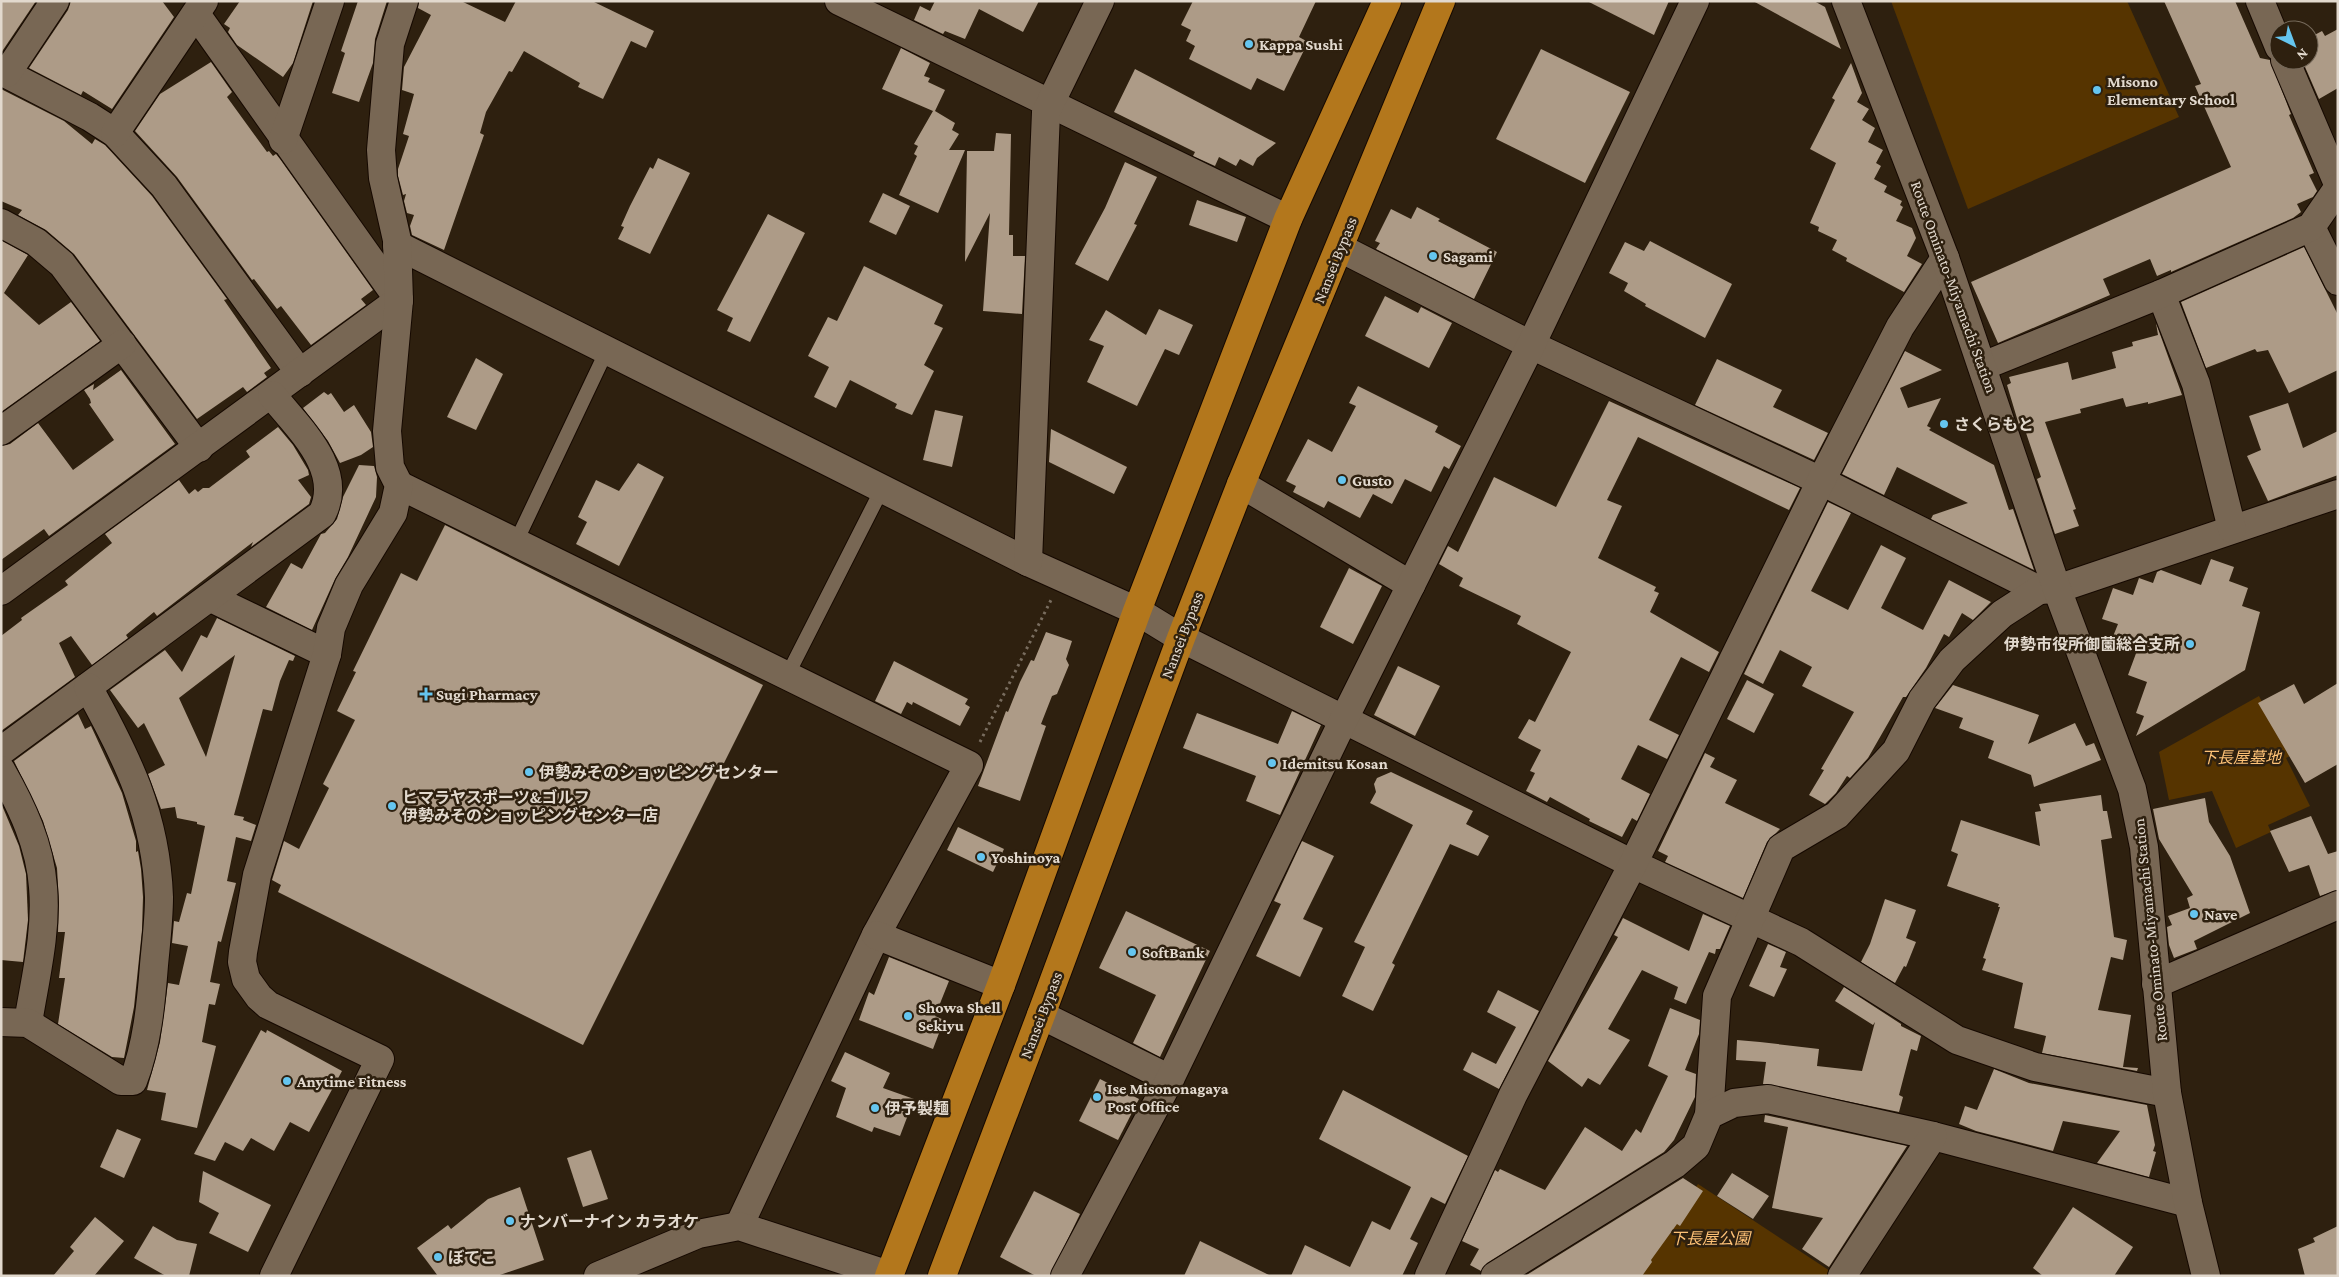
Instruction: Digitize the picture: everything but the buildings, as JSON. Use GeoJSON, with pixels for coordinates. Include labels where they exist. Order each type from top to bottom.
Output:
{"type":"FeatureCollection","features":[{"type":"Feature","properties":{"kind":"highway"},"geometry":{"type":"LineString","coordinates":[[889,1275],[1001,985],[1137,612],[1288,219],[1387,1]]}},
{"type":"Feature","properties":{"kind":"highway","name":"Nansei Bypass"},"geometry":{"type":"LineString","coordinates":[[942,1276],[1181,638],[1241,484],[1441,1]]}},
{"type":"Feature","properties":{"kind":"street"},"geometry":{"type":"LineString","coordinates":[[55,1],[4,72],[90,117],[115,133],[164,186],[300,374]]}},
{"type":"Feature","properties":{"kind":"street"},"geometry":{"type":"LineString","coordinates":[[283,140],[330,1]]}},
{"type":"Feature","properties":{"kind":"street"},"geometry":{"type":"LineString","coordinates":[[404,1],[390,44],[381,150],[384,178],[397,245],[399,300],[387,431],[390,467],[399,485],[515,544],[969,765],[876,934],[739,1226]]}},
{"type":"Feature","properties":{"kind":"street"},"geometry":{"type":"LineString","coordinates":[[840,1],[1288,219]]}},
{"type":"Feature","properties":{"kind":"street"},"geometry":{"type":"LineString","coordinates":[[1028,562],[1046,112],[1100,1]]}},
{"type":"Feature","properties":{"kind":"street"},"geometry":{"type":"LineString","coordinates":[[1065,1276],[1170,1079],[1344,719],[1531,345],[1695,1]]}},
{"type":"Feature","properties":{"kind":"street","name":"Route Ominato-Miyamachi Station"},"geometry":{"type":"LineString","coordinates":[[1846,1],[1945,258],[1983,366],[2048,589],[2132,789],[2144,847],[2167,1093],[2188,1203],[2206,1276]]}},
{"type":"Feature","properties":{"kind":"street"},"geometry":{"type":"LineString","coordinates":[[2260,1],[2269,23]]}},
{"type":"Feature","properties":{"kind":"street"},"geometry":{"type":"LineString","coordinates":[[115,133],[200,8],[283,140],[399,300]]}},
{"type":"Feature","properties":{"kind":"street"},"geometry":{"type":"LineString","coordinates":[[2289,70],[2338,184]]}},
{"type":"Feature","properties":{"kind":"street"},"geometry":{"type":"LineString","coordinates":[[1983,366],[2161,294],[2311,227],[2338,188]]}},
{"type":"Feature","properties":{"kind":"street"},"geometry":{"type":"LineString","coordinates":[[1,223],[36,242],[62,264],[199,448]]}},
{"type":"Feature","properties":{"kind":"street"},"geometry":{"type":"LineString","coordinates":[[2311,227],[2338,280]]}},
{"type":"Feature","properties":{"kind":"street"},"geometry":{"type":"LineString","coordinates":[[397,245],[883,487],[1028,562],[1137,612],[1181,638],[1633,864],[1801,942],[1957,1040],[2036,1067],[2167,1093]]}},
{"type":"Feature","properties":{"kind":"street"},"geometry":{"type":"LineString","coordinates":[[1340,248],[1531,345],[2048,589]]}},
{"type":"Feature","properties":{"kind":"street"},"geometry":{"type":"LineString","coordinates":[[1428,1276],[1514,1095],[1633,864],[1821,481],[1900,327],[1945,258]]}},
{"type":"Feature","properties":{"kind":"street"},"geometry":{"type":"LineString","coordinates":[[2161,294],[2196,384],[2232,530]]}},
{"type":"Feature","properties":{"kind":"street"},"geometry":{"type":"LineString","coordinates":[[1,591],[272,395],[399,300]]}},
{"type":"Feature","properties":{"kind":"street"},"geometry":{"type":"LineString","coordinates":[[1,431],[122,344]]}},
{"type":"Feature","properties":{"kind":"street"},"geometry":{"type":"LineString","coordinates":[[1,751],[312,524],[322,514],[328,503],[328,486],[324,462],[272,395]]}},
{"type":"Feature","properties":{"kind":"street"},"geometry":{"type":"LineString","coordinates":[[1241,484],[1411,585]]}},
{"type":"Feature","properties":{"kind":"street"},"geometry":{"type":"LineString","coordinates":[[274,1276],[380,1059],[268,1005],[259,997],[246,979],[242,962],[257,875],[327,654],[335,619],[350,585],[393,513],[399,485]]}},
{"type":"Feature","properties":{"kind":"street"},"geometry":{"type":"LineString","coordinates":[[1495,1276],[1675,1164],[1696,1146],[1709,1115],[1717,996],[1752,919],[1780,848],[1837,815],[1896,751],[1922,700],[1952,660],[2002,614],[2048,589],[2338,494]]}},
{"type":"Feature","properties":{"kind":"street"},"geometry":{"type":"LineString","coordinates":[[211,598],[327,654]]}},
{"type":"Feature","properties":{"kind":"street"},"geometry":{"type":"LineString","coordinates":[[1,1022],[28,1023],[122,1080],[133,1081],[141,1059],[153,981],[158,931],[158,879],[152,840],[139,789],[121,746],[88,687]]}},
{"type":"Feature","properties":{"kind":"street"},"geometry":{"type":"LineString","coordinates":[[1,770],[17,798],[31,832],[43,887],[42,932],[28,1023]]}},
{"type":"Feature","properties":{"kind":"street"},"geometry":{"type":"LineString","coordinates":[[2156,984],[2338,906]]}},
{"type":"Feature","properties":{"kind":"street"},"geometry":{"type":"LineString","coordinates":[[876,934],[1001,985]]}},
{"type":"Feature","properties":{"kind":"street"},"geometry":{"type":"LineString","coordinates":[[1041,1015],[1170,1079]]}},
{"type":"Feature","properties":{"kind":"street"},"geometry":{"type":"LineString","coordinates":[[1709,1115],[1734,1103],[1768,1099],[1933,1136],[2188,1203]]}},
{"type":"Feature","properties":{"kind":"street"},"geometry":{"type":"LineString","coordinates":[[1842,1276],[1933,1136]]}},
{"type":"Feature","properties":{"kind":"street"},"geometry":{"type":"LineString","coordinates":[[598,1276],[698,1234],[739,1226],[889,1275]]}},
{"type":"Feature","properties":{"kind":"lane"},"geometry":{"type":"LineString","coordinates":[[515,544],[608,350]]}},
{"type":"Feature","properties":{"kind":"lane"},"geometry":{"type":"LineString","coordinates":[[787,676],[883,487]]}},
{"type":"Feature","properties":{"kind":"path"},"geometry":{"type":"LineString","coordinates":[[969,765],[1062,577]]}},
{"type":"Feature","properties":{"kind":"green space"},"geometry":{"type":"Polygon","coordinates":[[[1891,1],[2127,1],[2179,117],[1968,209],[1891,1]]]}},
{"type":"Feature","properties":{"kind":"green space","name":"下長屋墓地"},"geometry":{"type":"Polygon","coordinates":[[[2259,696],[2290,756],[2286,758],[2310,806],[2268,825],[2271,832],[2236,848],[2212,791],[2169,800],[2159,752],[2259,696]]]}},
{"type":"Feature","properties":{"kind":"green space","name":"下長屋公園"},"geometry":{"type":"Polygon","coordinates":[[[1698,1184],[1833,1273],[1831,1276],[1638,1276],[1698,1184]]]}},
{"type":"Feature","properties":{"kind":"place","name":"Kappa Sushi"},"geometry":{"type":"Point","coordinates":[1249,44]}},
{"type":"Feature","properties":{"kind":"place","name":"Misono Elementary School"},"geometry":{"type":"Point","coordinates":[2097,90]}},
{"type":"Feature","properties":{"kind":"place","name":"Sagami"},"geometry":{"type":"Point","coordinates":[1433,256]}},
{"type":"Feature","properties":{"kind":"place","name":"さくらもと"},"geometry":{"type":"Point","coordinates":[1944,424]}},
{"type":"Feature","properties":{"kind":"place","name":"Gusto"},"geometry":{"type":"Point","coordinates":[1342,480]}},
{"type":"Feature","properties":{"kind":"place","name":"伊勢市役所御薗総合支所"},"geometry":{"type":"Point","coordinates":[2190,644]}},
{"type":"Feature","properties":{"kind":"place","name":"Sugi Pharmacy"},"geometry":{"type":"Point","coordinates":[426,694]}},
{"type":"Feature","properties":{"kind":"place","name":"Idemitsu Kosan"},"geometry":{"type":"Point","coordinates":[1272,763]}},
{"type":"Feature","properties":{"kind":"place","name":"伊勢みそのショッピングセンター"},"geometry":{"type":"Point","coordinates":[529,772]}},
{"type":"Feature","properties":{"kind":"place","name":"ヒマラヤスポーツ&ゴルフ 伊勢みそのショッピングセンター店"},"geometry":{"type":"Point","coordinates":[392,806]}},
{"type":"Feature","properties":{"kind":"place","name":"Yoshinoya"},"geometry":{"type":"Point","coordinates":[981,857]}},
{"type":"Feature","properties":{"kind":"place","name":"Nave"},"geometry":{"type":"Point","coordinates":[2194,914]}},
{"type":"Feature","properties":{"kind":"place","name":"SoftBank"},"geometry":{"type":"Point","coordinates":[1132,952]}},
{"type":"Feature","properties":{"kind":"place","name":"Showa Shell Sekiyu"},"geometry":{"type":"Point","coordinates":[908,1016]}},
{"type":"Feature","properties":{"kind":"place","name":"Anytime Fitness"},"geometry":{"type":"Point","coordinates":[287,1081]}},
{"type":"Feature","properties":{"kind":"place","name":"Ise Misononagaya Post Office"},"geometry":{"type":"Point","coordinates":[1097,1097]}},
{"type":"Feature","properties":{"kind":"place","name":"伊予製麺"},"geometry":{"type":"Point","coordinates":[875,1108]}},
{"type":"Feature","properties":{"kind":"place","name":"ナンバーナイン カラオケ"},"geometry":{"type":"Point","coordinates":[510,1221]}},
{"type":"Feature","properties":{"kind":"place","name":"ぼてこ"},"geometry":{"type":"Point","coordinates":[438,1257]}}]}
